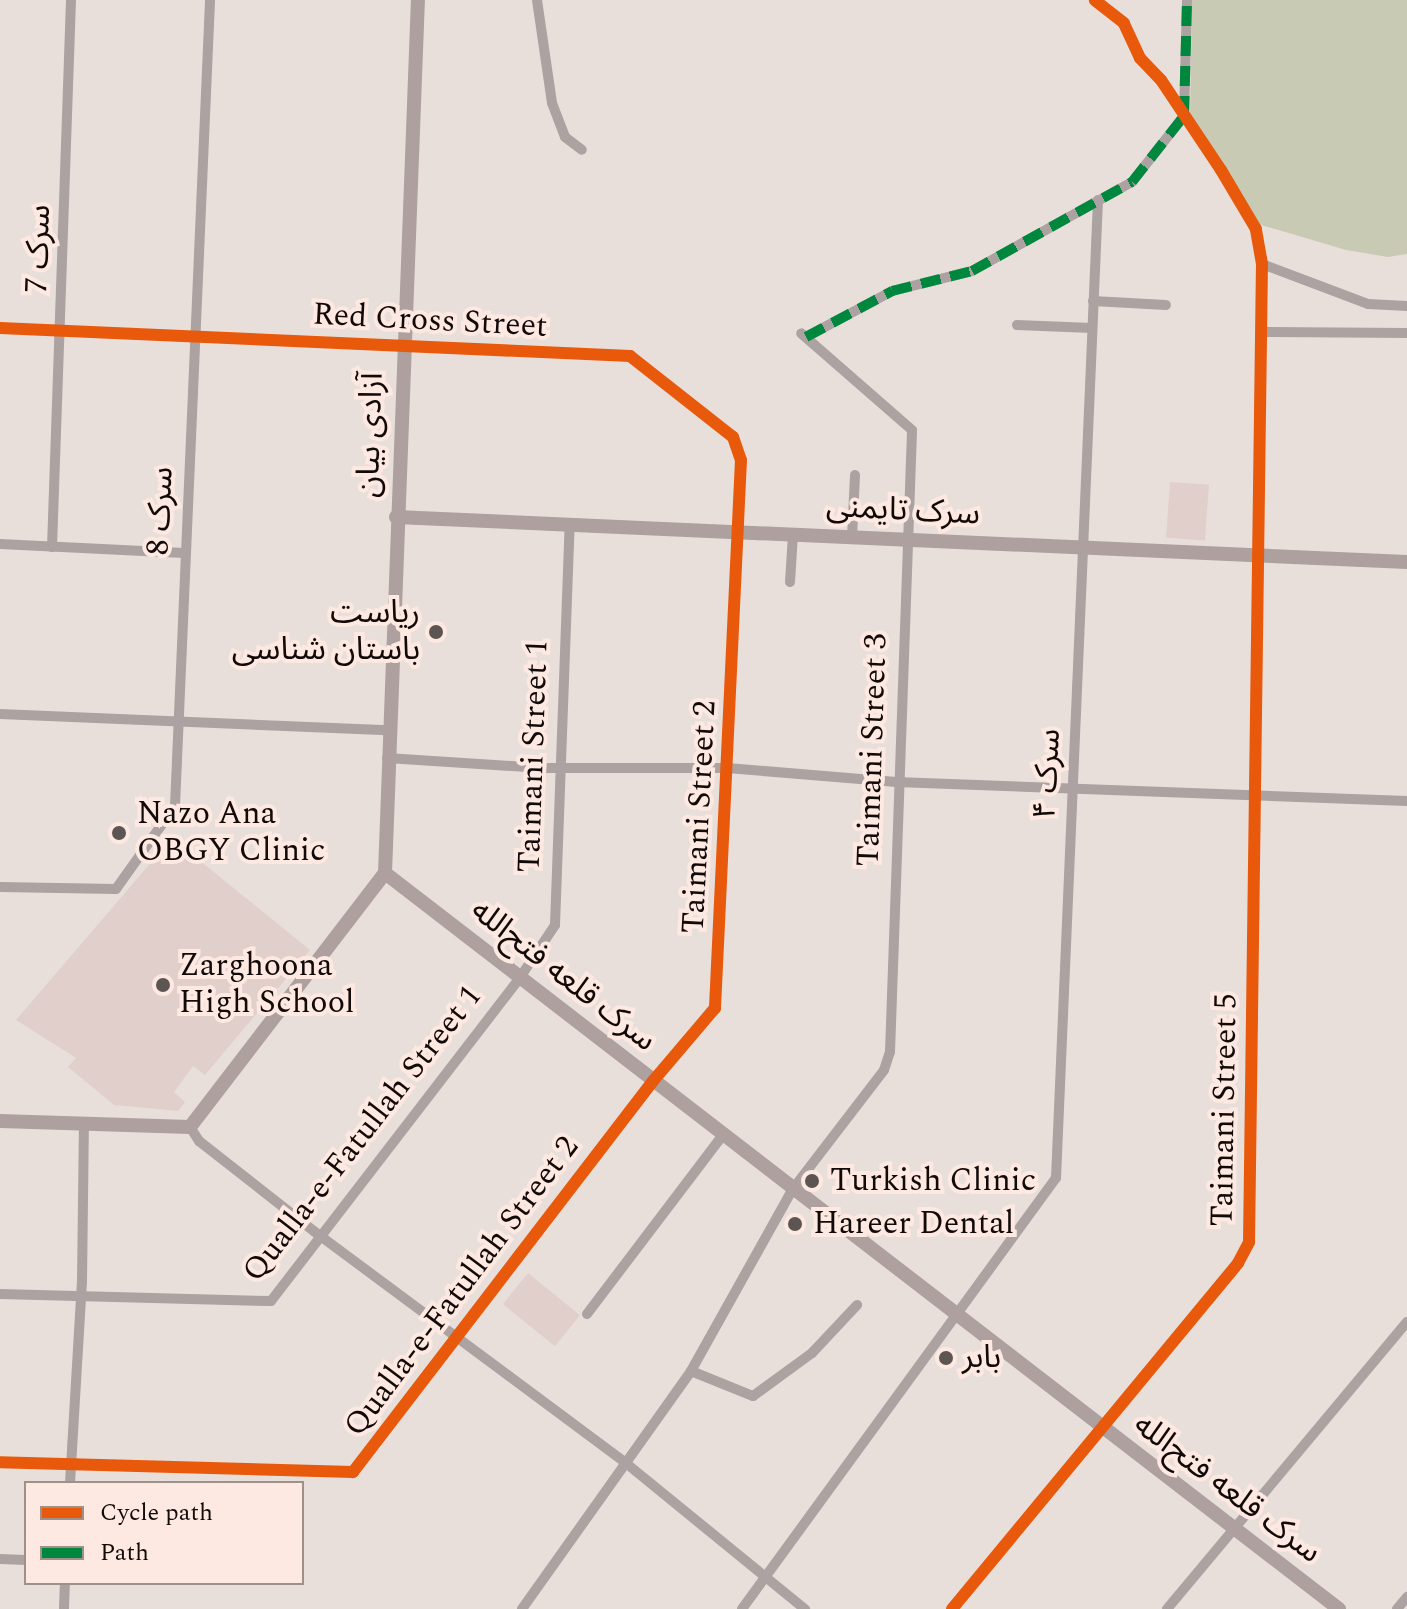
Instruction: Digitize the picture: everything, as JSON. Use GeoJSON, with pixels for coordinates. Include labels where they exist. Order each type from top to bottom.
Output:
{"type":"FeatureCollection","features":[{"type":"Feature","properties":{"kind":"main road","name":"آزادی بیان"},"geometry":{"type":"LineString","coordinates":[[385,873],[396,517],[418,0]]}},
{"type":"Feature","properties":{"kind":"main road","name":"سرک تایمنی"},"geometry":{"type":"LineString","coordinates":[[396,517],[1407,562]]}},
{"type":"Feature","properties":{"kind":"main road","name":"سرک قلعه فتح‌الله"},"geometry":{"type":"LineString","coordinates":[[385,873],[958,1319],[1339,1609]]}},
{"type":"Feature","properties":{"kind":"main road"},"geometry":{"type":"LineString","coordinates":[[0,1121],[190,1127],[385,873]]}},
{"type":"Feature","properties":{"kind":"street","name":"سرک 7"},"geometry":{"type":"LineString","coordinates":[[52,547],[63,332],[71,0]]}},
{"type":"Feature","properties":{"kind":"street","name":"سرک 8"},"geometry":{"type":"LineString","coordinates":[[0,887],[110,891],[122,885],[175,806],[210,0]]}},
{"type":"Feature","properties":{"kind":"street"},"geometry":{"type":"LineString","coordinates":[[537,0],[552,103],[565,137],[582,150]]}},
{"type":"Feature","properties":{"kind":"street","name":"Taimani Street 5"},"geometry":{"type":"LineString","coordinates":[[952,1609],[1249,1242],[1254,795],[1261,554],[1262,264],[1256,229],[1184,116],[1140,58],[1124,23],[1095,0]]}},
{"type":"Feature","properties":{"kind":"street"},"geometry":{"type":"LineString","coordinates":[[1098,200],[1132,182],[1184,116],[1187,0]]}},
{"type":"Feature","properties":{"kind":"street","name":"سرک ۴"},"geometry":{"type":"LineString","coordinates":[[742,1609],[958,1319],[1056,1178],[1098,200]]}},
{"type":"Feature","properties":{"kind":"street","name":"Taimani Street 3"},"geometry":{"type":"LineString","coordinates":[[522,1609],[691,1371],[792,1190],[884,1070],[890,1052],[896,782],[912,426],[803,335],[892,291],[972,271],[1098,200]]}},
{"type":"Feature","properties":{"kind":"street"},"geometry":{"type":"LineString","coordinates":[[1262,264],[1368,304],[1407,306]]}},
{"type":"Feature","properties":{"kind":"street"},"geometry":{"type":"LineString","coordinates":[[1093,301],[1166,305]]}},
{"type":"Feature","properties":{"kind":"street"},"geometry":{"type":"LineString","coordinates":[[1017,325],[1092,328]]}},
{"type":"Feature","properties":{"kind":"street","name":"Red Cross Street"},"geometry":{"type":"LineString","coordinates":[[0,328],[630,356],[643,363],[733,437],[739,448],[738,532]]}},
{"type":"Feature","properties":{"kind":"street"},"geometry":{"type":"LineString","coordinates":[[1263,332],[1407,333]]}},
{"type":"Feature","properties":{"kind":"street"},"geometry":{"type":"LineString","coordinates":[[852,537],[855,475]]}},
{"type":"Feature","properties":{"kind":"street","name":"Taimani Street 1"},"geometry":{"type":"LineString","coordinates":[[519,979],[555,925],[557,767],[570,524]]}},
{"type":"Feature","properties":{"kind":"street","name":"Taimani Street 2"},"geometry":{"type":"LineString","coordinates":[[653,1081],[715,1008],[718,997],[738,532]]}},
{"type":"Feature","properties":{"kind":"street"},"geometry":{"type":"LineString","coordinates":[[790,582],[793,534]]}},
{"type":"Feature","properties":{"kind":"street"},"geometry":{"type":"LineString","coordinates":[[0,544],[184,553]]}},
{"type":"Feature","properties":{"kind":"street"},"geometry":{"type":"LineString","coordinates":[[0,714],[388,730]]}},
{"type":"Feature","properties":{"kind":"street"},"geometry":{"type":"LineString","coordinates":[[387,758],[557,767],[727,768],[896,782],[1075,786],[1407,801]]}},
{"type":"Feature","properties":{"kind":"street","name":"Qualla-e-Fatullah Street 1"},"geometry":{"type":"LineString","coordinates":[[0,1294],[264,1305],[321,1237],[519,979]]}},
{"type":"Feature","properties":{"kind":"street","name":"Qualla-e-Fatullah Street 2"},"geometry":{"type":"LineString","coordinates":[[0,1462],[348,1476],[653,1081]]}},
{"type":"Feature","properties":{"kind":"street"},"geometry":{"type":"LineString","coordinates":[[70,1481],[78,1297],[82,1282],[84,1124]]}},
{"type":"Feature","properties":{"kind":"street"},"geometry":{"type":"LineString","coordinates":[[190,1127],[199,1141],[321,1237],[627,1464],[805,1609]]}},
{"type":"Feature","properties":{"kind":"street"},"geometry":{"type":"LineString","coordinates":[[587,1314],[722,1136]]}},
{"type":"Feature","properties":{"kind":"street"},"geometry":{"type":"LineString","coordinates":[[691,1371],[753,1396],[812,1353],[857,1305]]}},
{"type":"Feature","properties":{"kind":"street"},"geometry":{"type":"LineString","coordinates":[[1167,1609],[1407,1322]]}},
{"type":"Feature","properties":{"kind":"street"},"geometry":{"type":"LineString","coordinates":[[0,1559],[24,1560]]}},
{"type":"Feature","properties":{"kind":"street"},"geometry":{"type":"LineString","coordinates":[[64,1609],[65,1585]]}},
{"type":"Feature","properties":{"kind":"street"},"geometry":{"type":"LineString","coordinates":[[1397,1609],[1407,1597]]}},
{"type":"Feature","properties":{"kind":"shaded area"},"geometry":{"type":"Polygon","coordinates":[[[1170,482],[1209,485],[1205,541],[1166,538],[1170,482]]]}},
{"type":"Feature","properties":{"kind":"shaded area","name":"Zarghoona High School"},"geometry":{"type":"Polygon","coordinates":[[[172,838],[310,950],[205,1075],[193,1066],[174,1092],[185,1102],[178,1111],[114,1105],[68,1067],[76,1058],[16,1020],[172,838]]]}},
{"type":"Feature","properties":{"kind":"shaded area"},"geometry":{"type":"Polygon","coordinates":[[[528,1273],[580,1315],[555,1346],[503,1304],[528,1273]]]}},
{"type":"Feature","properties":{"kind":"green space"},"geometry":{"type":"Polygon","coordinates":[[[1192,0],[1407,0],[1407,254],[1388,257],[1346,250],[1258,224],[1190,114],[1192,0]]]}},
{"type":"Feature","properties":{"kind":"marked path"},"geometry":{"type":"LineString","coordinates":[[806,337],[892,291],[972,271],[1132,182],[1184,116],[1187,0]]}},
{"type":"Feature","properties":{"kind":"cycle path"},"geometry":{"type":"LineString","coordinates":[[952,1609],[1238,1263],[1249,1242],[1262,264],[1256,229],[1221,170],[1161,80],[1140,58],[1124,23],[1095,0]]}},
{"type":"Feature","properties":{"kind":"cycle path"},"geometry":{"type":"LineString","coordinates":[[0,328],[630,356],[733,437],[741,460],[715,1008],[653,1081],[353,1472],[0,1462]]}},
{"type":"Feature","properties":{"kind":"place","name":"ریاست باستان شناسی"},"geometry":{"type":"Point","coordinates":[436,632]}},
{"type":"Feature","properties":{"kind":"place","name":"Nazo Ana OBGY Clinic"},"geometry":{"type":"Point","coordinates":[119,833]}},
{"type":"Feature","properties":{"kind":"place","name":"Zarghoona High School"},"geometry":{"type":"Point","coordinates":[163,985]}},
{"type":"Feature","properties":{"kind":"place","name":"Turkish Clinic"},"geometry":{"type":"Point","coordinates":[812,1181]}},
{"type":"Feature","properties":{"kind":"place","name":"Hareer Dental"},"geometry":{"type":"Point","coordinates":[795,1224]}},
{"type":"Feature","properties":{"kind":"place","name":"بابر"},"geometry":{"type":"Point","coordinates":[946,1358]}}]}
